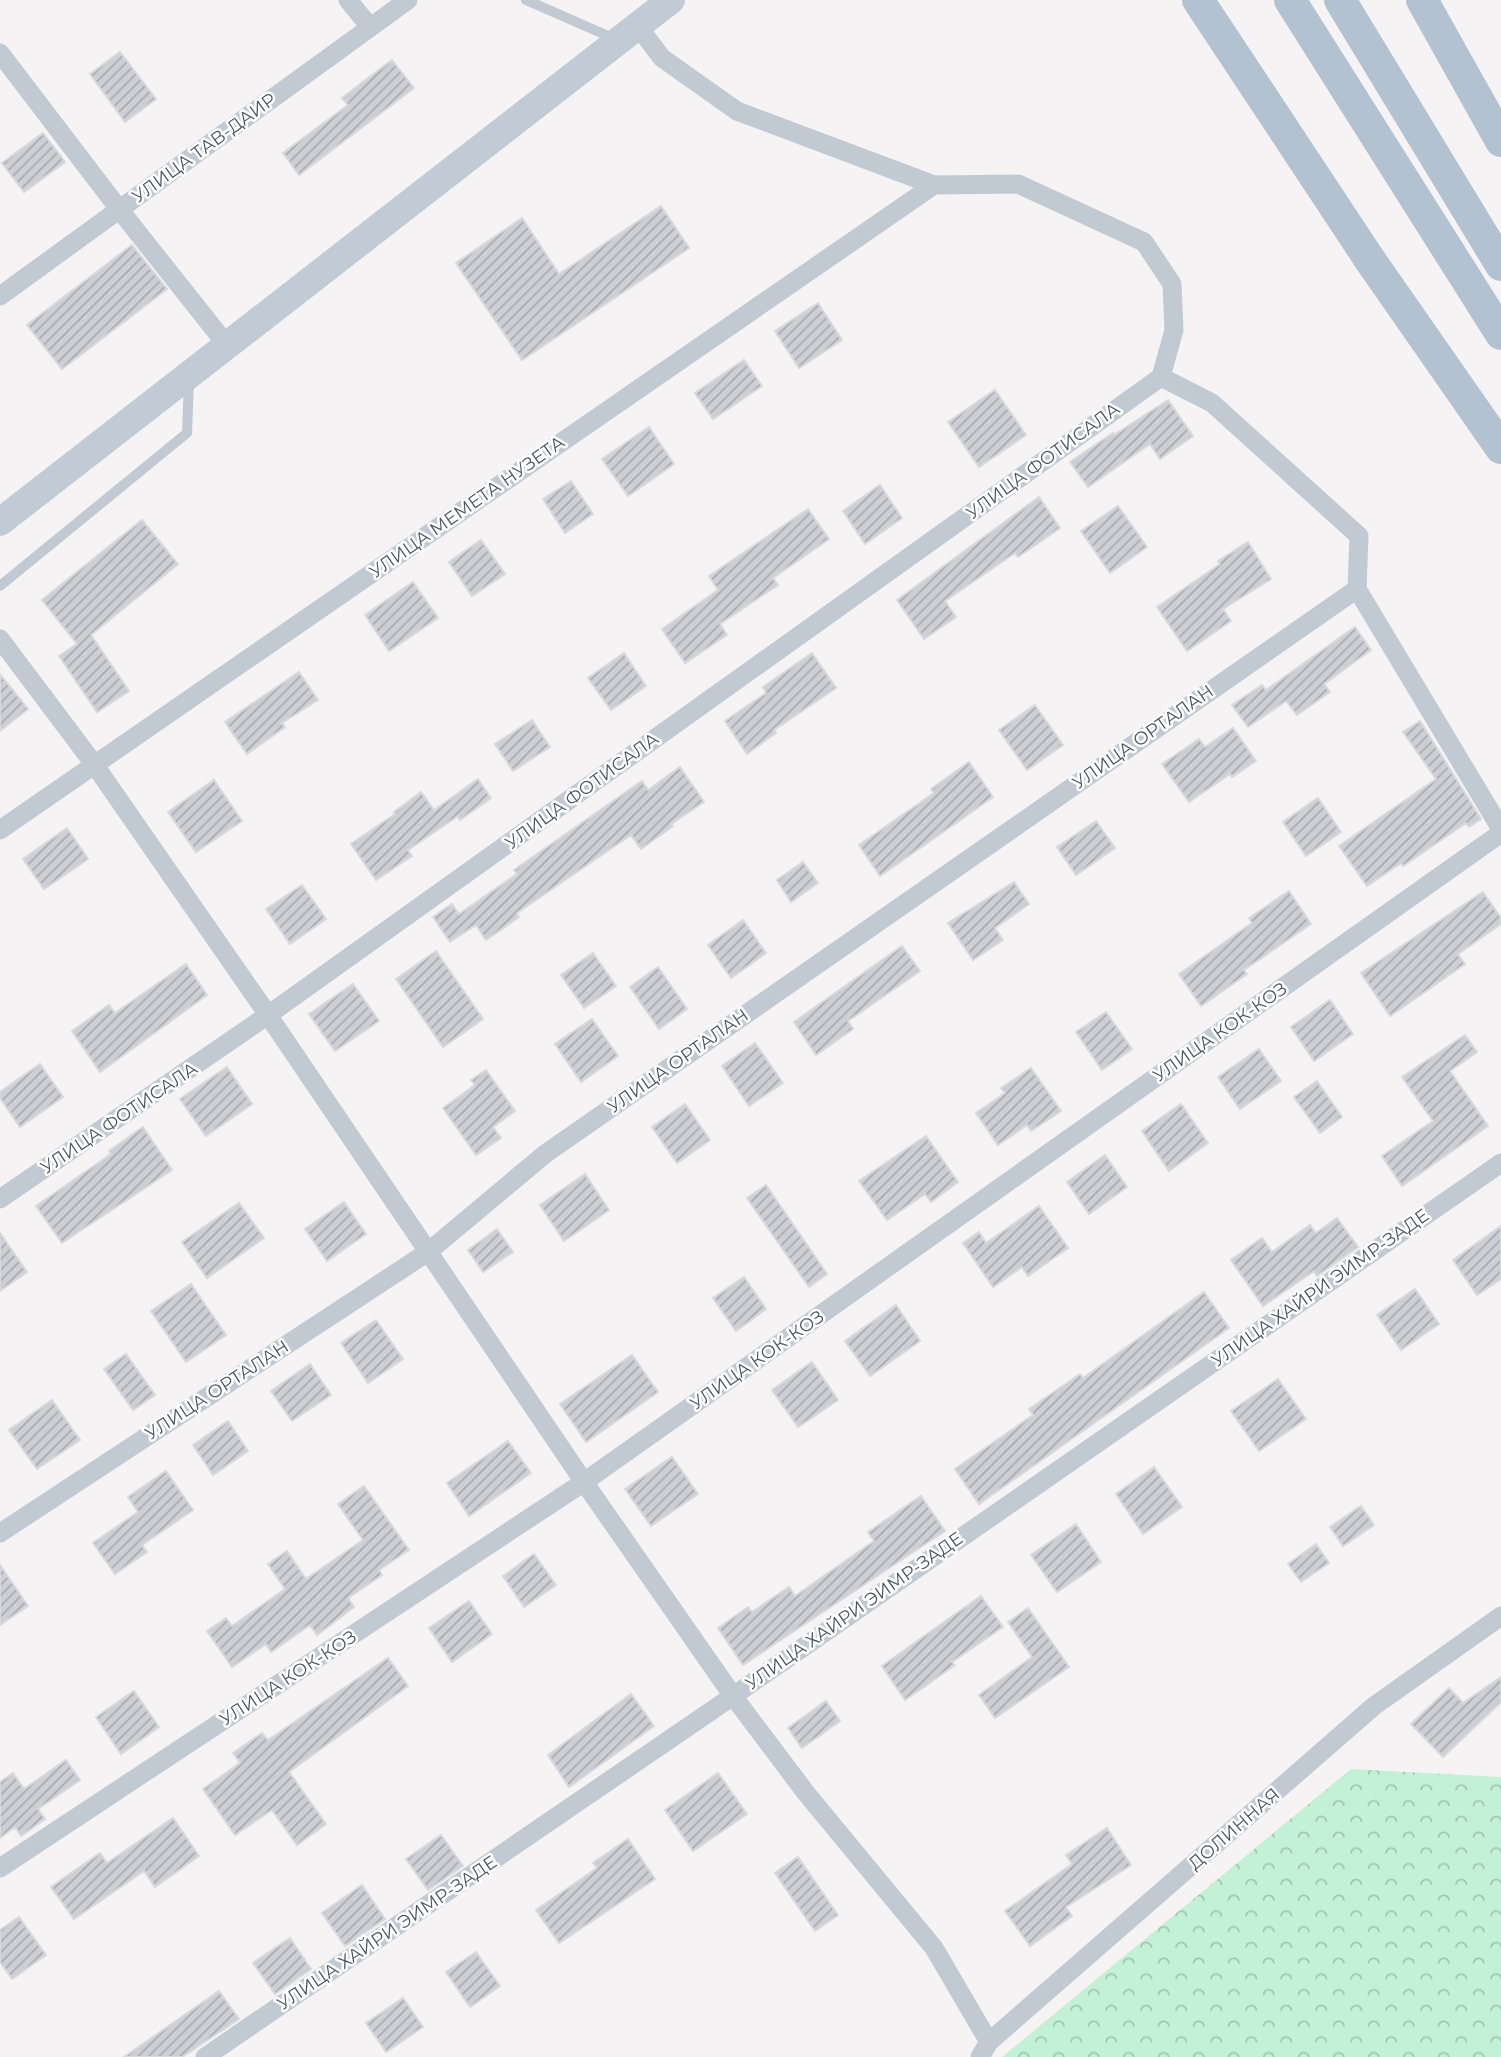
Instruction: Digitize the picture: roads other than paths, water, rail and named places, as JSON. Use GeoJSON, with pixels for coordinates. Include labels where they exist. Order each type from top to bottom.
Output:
{"type":"FeatureCollection","features":[{"type":"Feature","properties":{"kind":"main road"},"geometry":{"type":"LineString","coordinates":[[0,522],[671,0]]}},
{"type":"Feature","properties":{"kind":"main road"},"geometry":{"type":"LineString","coordinates":[[1198,0],[1370,260],[1501,448]]}},
{"type":"Feature","properties":{"kind":"main road"},"geometry":{"type":"LineString","coordinates":[[1290,0],[1501,334]]}},
{"type":"Feature","properties":{"kind":"main road"},"geometry":{"type":"LineString","coordinates":[[1340,0],[1501,265]]}},
{"type":"Feature","properties":{"kind":"main road"},"geometry":{"type":"LineString","coordinates":[[1422,0],[1501,141]]}},
{"type":"Feature","properties":{"kind":"street"},"geometry":{"type":"LineString","coordinates":[[348,0],[370,27]]}},
{"type":"Feature","properties":{"kind":"street","name":"УЛИЦА ТАВ-ДАИР"},"geometry":{"type":"LineString","coordinates":[[0,296],[408,0]]}},
{"type":"Feature","properties":{"kind":"street"},"geometry":{"type":"LineString","coordinates":[[628,33],[737,111],[933,185],[1018,184],[1144,242],[1172,284],[1174,330],[1161,377],[1212,403],[1359,536],[1357,589],[1501,830]]}},
{"type":"Feature","properties":{"kind":"street"},"geometry":{"type":"LineString","coordinates":[[0,53],[226,344]]}},
{"type":"Feature","properties":{"kind":"street","name":"УЛИЦА МЕМЕТА НУЗЕТА"},"geometry":{"type":"LineString","coordinates":[[0,830],[933,185]]}},
{"type":"Feature","properties":{"kind":"street","name":"УЛИЦА ФОТИСАЛА"},"geometry":{"type":"LineString","coordinates":[[0,1199],[268,1015],[1161,377]]}},
{"type":"Feature","properties":{"kind":"street","name":"УЛИЦА ОРТАЛАН"},"geometry":{"type":"LineString","coordinates":[[0,1533],[428,1252],[545,1154],[1357,589]]}},
{"type":"Feature","properties":{"kind":"street"},"geometry":{"type":"LineString","coordinates":[[0,639],[94,764],[733,1696],[806,1793],[934,1948],[985,2049]]}},
{"type":"Feature","properties":{"kind":"street","name":"УЛИЦА КОК-КОЗ"},"geometry":{"type":"LineString","coordinates":[[0,1868],[584,1482],[1501,830]]}},
{"type":"Feature","properties":{"kind":"street","name":"УЛИЦА ХАЙРИ ЭИМР-ЗАДЕ"},"geometry":{"type":"LineString","coordinates":[[205,2057],[733,1696],[1501,1163]]}},
{"type":"Feature","properties":{"kind":"street","name":"ДОЛИННАЯ"},"geometry":{"type":"LineString","coordinates":[[985,2049],[1374,1706],[1501,1616]]}},
{"type":"Feature","properties":{"kind":"lane"},"geometry":{"type":"LineString","coordinates":[[526,0],[628,33]]}},
{"type":"Feature","properties":{"kind":"lane"},"geometry":{"type":"LineString","coordinates":[[0,586],[187,433],[189,373]]}}]}
